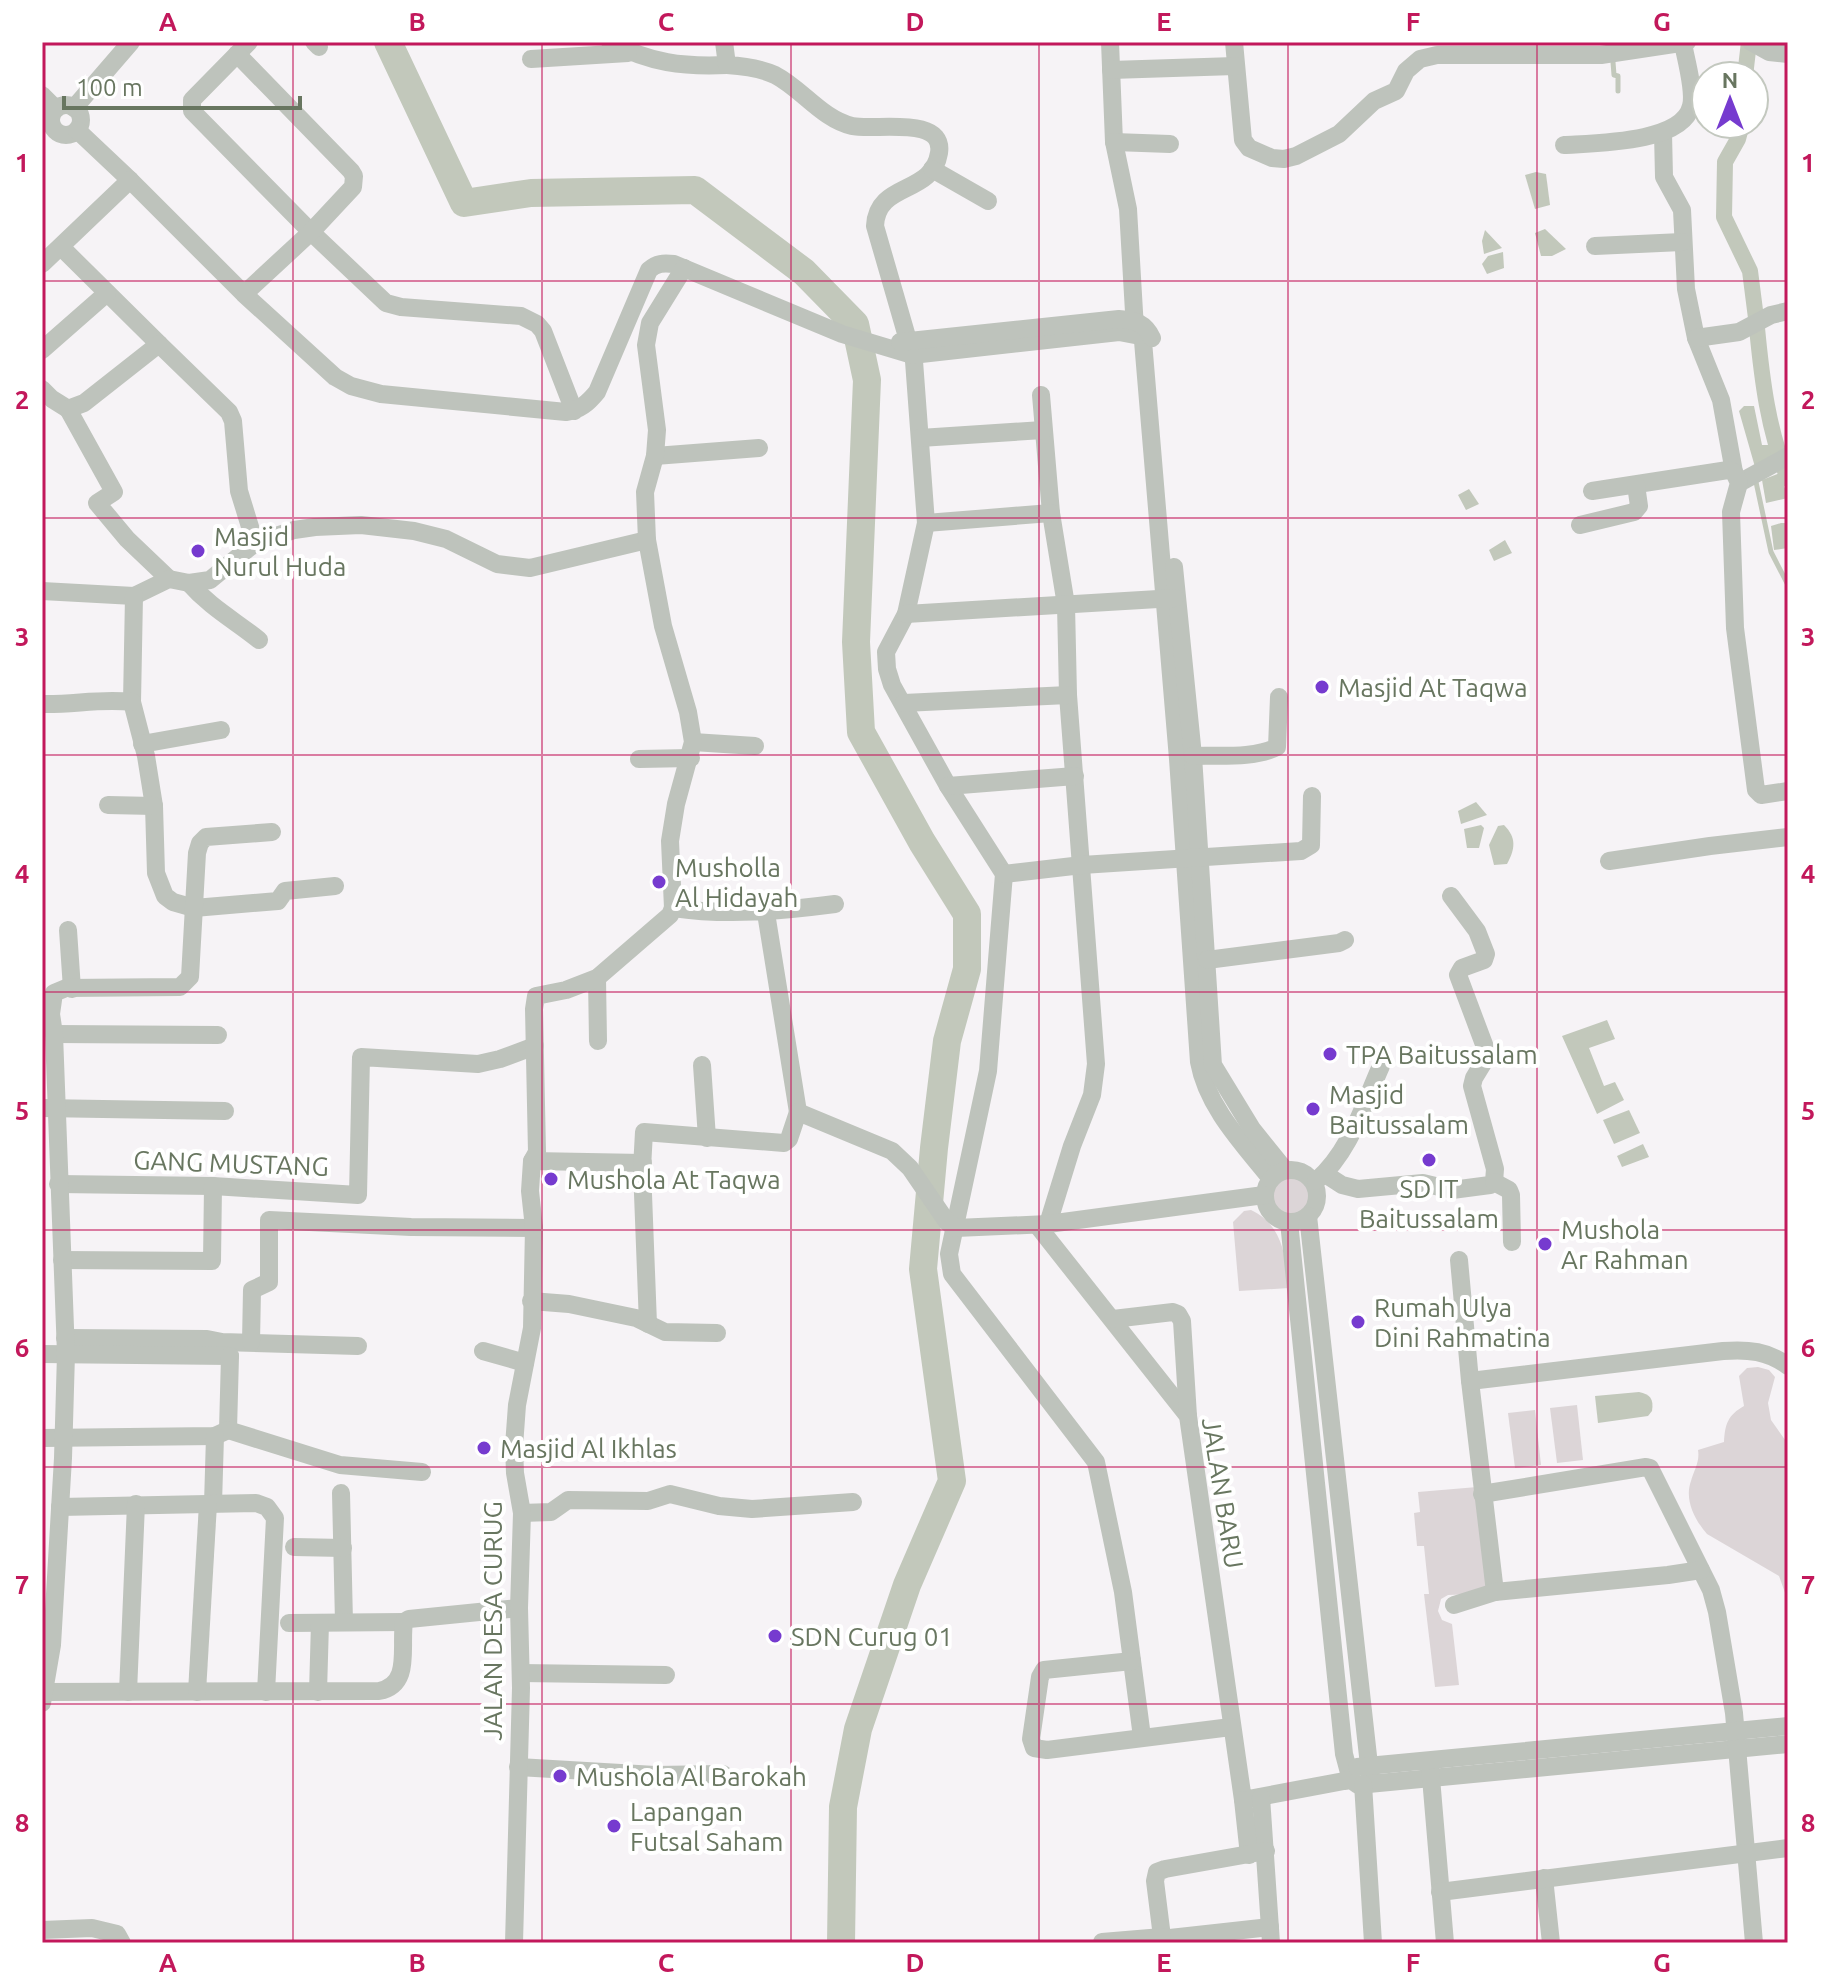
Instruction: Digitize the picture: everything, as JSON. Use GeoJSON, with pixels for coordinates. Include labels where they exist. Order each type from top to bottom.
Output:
{"type":"FeatureCollection","features":[{"type":"Feature","properties":{"kind":"street"},"geometry":{"type":"LineString","coordinates":[[77,130],[48,136],[51,121],[131,42]]}},
{"type":"Feature","properties":{"kind":"street"},"geometry":{"type":"LineString","coordinates":[[610,42],[631,53],[678,65],[748,67],[774,75],[843,123],[930,131],[936,135],[939,148],[932,169],[916,184],[882,202],[876,217],[877,236],[910,347],[926,523],[906,614],[886,652],[887,669],[892,685],[948,786],[1004,874],[988,1071],[952,1225],[949,1254],[952,1274],[1096,1462],[1123,1592],[1142,1737]]}},
{"type":"Feature","properties":{"kind":"street"},"geometry":{"type":"LineString","coordinates":[[724,42],[727,65]]}},
{"type":"Feature","properties":{"kind":"street"},"geometry":{"type":"LineString","coordinates":[[1110,42],[1114,142],[1128,209],[1135,327]]}},
{"type":"Feature","properties":{"kind":"street"},"geometry":{"type":"LineString","coordinates":[[1234,42],[1243,140],[1258,153],[1284,159],[1339,134],[1374,101],[1396,91],[1406,71],[1420,59],[1437,55],[1601,55],[1685,43],[1692,104],[1687,118],[1663,133],[1564,145]]}},
{"type":"Feature","properties":{"kind":"street"},"geometry":{"type":"LineString","coordinates":[[1751,42],[1769,52],[1788,54]]}},
{"type":"Feature","properties":{"kind":"street"},"geometry":{"type":"LineString","coordinates":[[244,294],[311,232],[353,187],[354,176],[243,48],[192,100],[190,108],[311,232],[381,299],[393,306],[521,316],[537,324],[543,331],[574,411]]}},
{"type":"Feature","properties":{"kind":"street"},"geometry":{"type":"LineString","coordinates":[[531,59],[631,53]]}},
{"type":"Feature","properties":{"kind":"street"},"geometry":{"type":"LineString","coordinates":[[1111,70],[1235,66]]}},
{"type":"Feature","properties":{"kind":"street"},"geometry":{"type":"LineString","coordinates":[[42,95],[80,118],[77,130]]}},
{"type":"Feature","properties":{"kind":"street"},"geometry":{"type":"LineString","coordinates":[[77,130],[244,294],[335,377],[351,386],[381,394],[574,411],[590,401],[597,392],[649,270],[664,263],[684,268],[842,334],[877,345],[910,347],[1119,319],[1148,330],[1152,339],[1192,860],[1202,1079],[1221,1113],[1273,1182]]}},
{"type":"Feature","properties":{"kind":"street"},"geometry":{"type":"LineString","coordinates":[[1663,133],[1664,177],[1682,210],[1686,289],[1696,338],[1721,400],[1736,477],[1731,512],[1735,628],[1751,762],[1757,793],[1788,791]]}},
{"type":"Feature","properties":{"kind":"street"},"geometry":{"type":"LineString","coordinates":[[1114,142],[1170,144]]}},
{"type":"Feature","properties":{"kind":"street"},"geometry":{"type":"LineString","coordinates":[[932,169],[988,201]]}},
{"type":"Feature","properties":{"kind":"street"},"geometry":{"type":"LineString","coordinates":[[42,264],[130,180]]}},
{"type":"Feature","properties":{"kind":"street"},"geometry":{"type":"LineString","coordinates":[[1595,246],[1682,242]]}},
{"type":"Feature","properties":{"kind":"street"},"geometry":{"type":"LineString","coordinates":[[61,247],[229,412],[233,421],[239,491],[255,543]]}},
{"type":"Feature","properties":{"kind":"street"},"geometry":{"type":"LineString","coordinates":[[684,268],[650,323],[646,345],[657,430],[655,456],[645,492],[647,540],[663,626],[688,712],[692,750],[670,841],[673,908],[766,913],[835,904]]}},
{"type":"Feature","properties":{"kind":"street"},"geometry":{"type":"LineString","coordinates":[[42,350],[107,293]]}},
{"type":"Feature","properties":{"kind":"street"},"geometry":{"type":"LineString","coordinates":[[1696,338],[1739,332],[1771,315],[1788,311]]}},
{"type":"Feature","properties":{"kind":"street"},"geometry":{"type":"LineString","coordinates":[[68,409],[84,403],[159,344]]}},
{"type":"Feature","properties":{"kind":"street"},"geometry":{"type":"LineString","coordinates":[[42,389],[68,409],[114,492],[97,503],[127,539],[169,579],[189,583],[210,580],[255,543],[294,530],[315,527],[385,526],[446,539],[497,564],[530,568],[647,540]]}},
{"type":"Feature","properties":{"kind":"street"},"geometry":{"type":"LineString","coordinates":[[1041,395],[1051,513],[1066,605],[1068,695],[1096,1064],[1092,1095],[1043,1225]]}},
{"type":"Feature","properties":{"kind":"street"},"geometry":{"type":"LineString","coordinates":[[920,438],[1043,430]]}},
{"type":"Feature","properties":{"kind":"street"},"geometry":{"type":"LineString","coordinates":[[655,456],[759,448]]}},
{"type":"Feature","properties":{"kind":"street"},"geometry":{"type":"LineString","coordinates":[[1736,477],[1780,460]]}},
{"type":"Feature","properties":{"kind":"street"},"geometry":{"type":"LineString","coordinates":[[1592,491],[1728,470],[1736,477]]}},
{"type":"Feature","properties":{"kind":"street"},"geometry":{"type":"LineString","coordinates":[[1580,525],[1634,512],[1639,506],[1636,485]]}},
{"type":"Feature","properties":{"kind":"street"},"geometry":{"type":"LineString","coordinates":[[926,523],[1051,513]]}},
{"type":"Feature","properties":{"kind":"street"},"geometry":{"type":"LineString","coordinates":[[42,591],[134,596],[169,579]]}},
{"type":"Feature","properties":{"kind":"street"},"geometry":{"type":"LineString","coordinates":[[189,583],[208,604],[259,640]]}},
{"type":"Feature","properties":{"kind":"street"},"geometry":{"type":"LineString","coordinates":[[134,596],[132,702],[154,806],[156,873],[165,896],[173,902],[194,908],[278,901],[285,891],[335,886]]}},
{"type":"Feature","properties":{"kind":"street"},"geometry":{"type":"LineString","coordinates":[[906,614],[1170,598]]}},
{"type":"Feature","properties":{"kind":"street"},"geometry":{"type":"LineString","coordinates":[[904,703],[1068,695]]}},
{"type":"Feature","properties":{"kind":"street"},"geometry":{"type":"LineString","coordinates":[[1193,756],[1236,755],[1277,747],[1279,697]]}},
{"type":"Feature","properties":{"kind":"street"},"geometry":{"type":"LineString","coordinates":[[42,704],[132,702]]}},
{"type":"Feature","properties":{"kind":"street"},"geometry":{"type":"LineString","coordinates":[[1179,703],[1193,756],[1192,860],[1207,960],[1213,1065],[1252,1129],[1273,1182],[1271,1213],[1289,1222],[1308,1216],[1313,1211],[1319,1179],[1345,1148],[1381,1066]]}},
{"type":"Feature","properties":{"kind":"street"},"geometry":{"type":"LineString","coordinates":[[142,744],[221,730]]}},
{"type":"Feature","properties":{"kind":"street"},"geometry":{"type":"LineString","coordinates":[[639,759],[692,750],[755,746]]}},
{"type":"Feature","properties":{"kind":"street"},"geometry":{"type":"LineString","coordinates":[[948,786],[1075,776]]}},
{"type":"Feature","properties":{"kind":"street"},"geometry":{"type":"LineString","coordinates":[[1004,874],[1082,865],[1192,860],[1307,849],[1311,845],[1312,796]]}},
{"type":"Feature","properties":{"kind":"street"},"geometry":{"type":"LineString","coordinates":[[108,805],[154,806]]}},
{"type":"Feature","properties":{"kind":"street"},"geometry":{"type":"LineString","coordinates":[[272,832],[206,837],[200,843],[190,977],[180,987],[60,989],[54,993],[49,1108],[58,1184],[65,1346],[52,1645],[44,1698],[128,1692],[379,1691],[394,1685],[402,1670],[404,1622]]}},
{"type":"Feature","properties":{"kind":"street"},"geometry":{"type":"LineString","coordinates":[[1609,861],[1788,837]]}},
{"type":"Feature","properties":{"kind":"street"},"geometry":{"type":"LineString","coordinates":[[1451,896],[1477,931],[1486,954],[1484,960],[1462,968],[1458,975],[1488,1055],[1472,1086],[1495,1169],[1494,1182]]}},
{"type":"Feature","properties":{"kind":"street","name":"JALAN DESA CURUG"},"geometry":{"type":"LineString","coordinates":[[514,1943],[522,1513],[514,1446],[517,1405],[532,1328],[534,1228],[530,1191],[532,1161],[537,1152],[534,1009],[536,996],[566,990],[597,978],[670,915],[673,908]]}},
{"type":"Feature","properties":{"kind":"street"},"geometry":{"type":"LineString","coordinates":[[648,1324],[644,1132],[784,1143],[789,1139],[798,1112],[766,913]]}},
{"type":"Feature","properties":{"kind":"street"},"geometry":{"type":"LineString","coordinates":[[68,930],[72,989]]}},
{"type":"Feature","properties":{"kind":"street"},"geometry":{"type":"LineString","coordinates":[[1207,960],[1345,940]]}},
{"type":"Feature","properties":{"kind":"street"},"geometry":{"type":"LineString","coordinates":[[597,978],[598,1041]]}},
{"type":"Feature","properties":{"kind":"street"},"geometry":{"type":"LineString","coordinates":[[54,1034],[218,1035]]}},
{"type":"Feature","properties":{"kind":"street","name":"GANG MUSTANG"},"geometry":{"type":"LineString","coordinates":[[58,1184],[213,1186],[358,1195],[361,1057],[478,1064],[535,1046]]}},
{"type":"Feature","properties":{"kind":"street"},"geometry":{"type":"LineString","coordinates":[[702,1065],[707,1138]]}},
{"type":"Feature","properties":{"kind":"street"},"geometry":{"type":"LineString","coordinates":[[49,1108],[225,1111]]}},
{"type":"Feature","properties":{"kind":"street"},"geometry":{"type":"LineString","coordinates":[[798,1112],[892,1151],[910,1168],[952,1225]]}},
{"type":"Feature","properties":{"kind":"street"},"geometry":{"type":"LineString","coordinates":[[532,1161],[643,1163]]}},
{"type":"Feature","properties":{"kind":"street"},"geometry":{"type":"LineString","coordinates":[[952,1225],[1043,1225],[1273,1182],[1299,1171],[1358,1189],[1423,1183],[1452,1190],[1494,1182]]}},
{"type":"Feature","properties":{"kind":"street"},"geometry":{"type":"LineString","coordinates":[[1494,1182],[1509,1190],[1511,1195],[1512,1242]]}},
{"type":"Feature","properties":{"kind":"street"},"geometry":{"type":"LineString","coordinates":[[62,1260],[212,1261],[213,1186]]}},
{"type":"Feature","properties":{"kind":"street"},"geometry":{"type":"LineString","coordinates":[[1308,1216],[1342,1519],[1357,1777],[1373,1943]]}},
{"type":"Feature","properties":{"kind":"street"},"geometry":{"type":"LineString","coordinates":[[251,1342],[252,1290],[269,1282],[269,1220],[411,1227],[534,1228]]}},
{"type":"Feature","properties":{"kind":"street"},"geometry":{"type":"LineString","coordinates":[[1289,1222],[1322,1523],[1357,1777]]}},
{"type":"Feature","properties":{"kind":"street","name":"JALAN BARU"},"geometry":{"type":"LineString","coordinates":[[1043,1225],[1188,1416]]}},
{"type":"Feature","properties":{"kind":"street"},"geometry":{"type":"LineString","coordinates":[[1459,1260],[1495,1592]]}},
{"type":"Feature","properties":{"kind":"street"},"geometry":{"type":"LineString","coordinates":[[531,1301],[569,1304],[636,1318],[665,1332],[717,1333]]}},
{"type":"Feature","properties":{"kind":"street","name":"JALAN BARU"},"geometry":{"type":"LineString","coordinates":[[1102,1942],[1162,1937],[1270,1935],[1252,1798],[1231,1727],[1188,1416],[1182,1321],[1173,1312],[1113,1319]]}},
{"type":"Feature","properties":{"kind":"street"},"geometry":{"type":"LineString","coordinates":[[42,1354],[65,1346],[226,1349],[251,1342],[358,1346]]}},
{"type":"Feature","properties":{"kind":"street"},"geometry":{"type":"LineString","coordinates":[[197,1692],[210,1504],[222,1433],[226,1349]]}},
{"type":"Feature","properties":{"kind":"street"},"geometry":{"type":"LineString","coordinates":[[1470,1381],[1723,1351],[1752,1350],[1775,1356],[1788,1366]]}},
{"type":"Feature","properties":{"kind":"street"},"geometry":{"type":"LineString","coordinates":[[483,1351],[525,1363]]}},
{"type":"Feature","properties":{"kind":"street"},"geometry":{"type":"LineString","coordinates":[[42,1438],[222,1433],[340,1465],[422,1472]]}},
{"type":"Feature","properties":{"kind":"street"},"geometry":{"type":"LineString","coordinates":[[1482,1494],[1650,1468],[1711,1590],[1723,1637],[1748,1853],[1754,1943]]}},
{"type":"Feature","properties":{"kind":"street"},"geometry":{"type":"LineString","coordinates":[[341,1493],[344,1622]]}},
{"type":"Feature","properties":{"kind":"street"},"geometry":{"type":"LineString","coordinates":[[522,1513],[551,1512],[568,1500],[648,1501],[670,1494],[719,1506],[752,1509],[853,1502]]}},
{"type":"Feature","properties":{"kind":"street"},"geometry":{"type":"LineString","coordinates":[[128,1692],[136,1504]]}},
{"type":"Feature","properties":{"kind":"street"},"geometry":{"type":"LineString","coordinates":[[60,1507],[263,1505],[275,1518],[266,1692]]}},
{"type":"Feature","properties":{"kind":"street"},"geometry":{"type":"LineString","coordinates":[[1322,1523],[1342,1519]]}},
{"type":"Feature","properties":{"kind":"street"},"geometry":{"type":"LineString","coordinates":[[294,1547],[343,1548]]}},
{"type":"Feature","properties":{"kind":"street"},"geometry":{"type":"LineString","coordinates":[[1454,1605],[1495,1592],[1701,1570]]}},
{"type":"Feature","properties":{"kind":"street"},"geometry":{"type":"LineString","coordinates":[[289,1623],[404,1622],[519,1608]]}},
{"type":"Feature","properties":{"kind":"street"},"geometry":{"type":"LineString","coordinates":[[318,1692],[320,1623]]}},
{"type":"Feature","properties":{"kind":"street"},"geometry":{"type":"LineString","coordinates":[[1132,1661],[1044,1670],[1040,1677],[1031,1739],[1034,1748],[1039,1751],[1231,1727]]}},
{"type":"Feature","properties":{"kind":"street"},"geometry":{"type":"LineString","coordinates":[[521,1673],[666,1675]]}},
{"type":"Feature","properties":{"kind":"street"},"geometry":{"type":"LineString","coordinates":[[1252,1798],[1357,1777],[1736,1739],[1788,1726]]}},
{"type":"Feature","properties":{"kind":"street"},"geometry":{"type":"LineString","coordinates":[[1736,1739],[1788,1744]]}},
{"type":"Feature","properties":{"kind":"street"},"geometry":{"type":"LineString","coordinates":[[518,1767],[577,1768],[655,1775],[723,1774]]}},
{"type":"Feature","properties":{"kind":"street"},"geometry":{"type":"LineString","coordinates":[[1430,1768],[1445,1943]]}},
{"type":"Feature","properties":{"kind":"street"},"geometry":{"type":"LineString","coordinates":[[1440,1892],[1788,1848]]}},
{"type":"Feature","properties":{"kind":"street"},"geometry":{"type":"LineString","coordinates":[[1162,1937],[1157,1904],[1157,1872],[1258,1853]]}},
{"type":"Feature","properties":{"kind":"street"},"geometry":{"type":"LineString","coordinates":[[1544,1878],[1551,1943]]}},
{"type":"Feature","properties":{"kind":"street"},"geometry":{"type":"LineString","coordinates":[[42,1930],[106,1930],[117,1934],[122,1943]]}},
{"type":"Feature","properties":{"kind":"shaded area"},"geometry":{"type":"Polygon","coordinates":[[[1536,172],[1546,174],[1550,205],[1535,209],[1525,175],[1536,172]]]}},
{"type":"Feature","properties":{"kind":"shaded area"},"geometry":{"type":"Polygon","coordinates":[[[1545,229],[1566,249],[1552,256],[1541,256],[1535,233],[1545,229]]]}},
{"type":"Feature","properties":{"kind":"shaded area"},"geometry":{"type":"Polygon","coordinates":[[[1485,230],[1502,248],[1484,254],[1482,241],[1485,230]]]}},
{"type":"Feature","properties":{"kind":"shaded area"},"geometry":{"type":"Polygon","coordinates":[[[1503,252],[1504,268],[1487,274],[1482,264],[1488,256],[1503,252]]]}},
{"type":"Feature","properties":{"kind":"shaded area"},"geometry":{"type":"Polygon","coordinates":[[[1744,406],[1754,406],[1762,445],[1769,445],[1776,466],[1757,474],[1739,411],[1744,406]]]}},
{"type":"Feature","properties":{"kind":"shaded area"},"geometry":{"type":"Polygon","coordinates":[[[1780,473],[1788,498],[1766,503],[1762,480],[1780,473]]]}},
{"type":"Feature","properties":{"kind":"shaded area"},"geometry":{"type":"Polygon","coordinates":[[[1469,489],[1479,504],[1466,510],[1458,495],[1469,489]]]}},
{"type":"Feature","properties":{"kind":"shaded area"},"geometry":{"type":"Polygon","coordinates":[[[1788,523],[1788,548],[1774,550],[1771,526],[1788,523]]]}},
{"type":"Feature","properties":{"kind":"shaded area"},"geometry":{"type":"Polygon","coordinates":[[[1505,540],[1512,553],[1494,561],[1489,550],[1505,540]]]}},
{"type":"Feature","properties":{"kind":"shaded area"},"geometry":{"type":"Polygon","coordinates":[[[1476,802],[1487,815],[1461,824],[1458,811],[1476,802]]]}},
{"type":"Feature","properties":{"kind":"shaded area"},"geometry":{"type":"Polygon","coordinates":[[[1481,825],[1484,828],[1479,848],[1467,848],[1464,829],[1481,825]]]}},
{"type":"Feature","properties":{"kind":"shaded area"},"geometry":{"type":"Polygon","coordinates":[[[1504,825],[1513,839],[1513,848],[1507,864],[1494,865],[1489,845],[1498,826],[1504,825]]]}},
{"type":"Feature","properties":{"kind":"shaded area"},"geometry":{"type":"Polygon","coordinates":[[[1607,1020],[1615,1039],[1589,1048],[1604,1086],[1615,1082],[1624,1100],[1597,1114],[1562,1036],[1607,1020]]]}},
{"type":"Feature","properties":{"kind":"shaded area"},"geometry":{"type":"Polygon","coordinates":[[[1629,1110],[1640,1133],[1614,1144],[1603,1120],[1629,1110]]]}},
{"type":"Feature","properties":{"kind":"shaded area"},"geometry":{"type":"Polygon","coordinates":[[[1643,1144],[1649,1157],[1622,1167],[1617,1156],[1643,1144]]]}},
{"type":"Feature","properties":{"kind":"shaded area"},"geometry":{"type":"Polygon","coordinates":[[[1291,1174],[1306,1181],[1313,1196],[1306,1211],[1291,1218],[1276,1211],[1269,1196],[1276,1181],[1291,1174]]]}},
{"type":"Feature","properties":{"kind":"shaded area"},"geometry":{"type":"Polygon","coordinates":[[[1251,1210],[1270,1225],[1281,1243],[1289,1288],[1239,1291],[1233,1222],[1244,1211],[1251,1210]]]}},
{"type":"Feature","properties":{"kind":"shaded area"},"geometry":{"type":"Polygon","coordinates":[[[1747,1368],[1769,1370],[1775,1377],[1768,1403],[1771,1420],[1788,1444],[1788,1601],[1779,1576],[1707,1534],[1695,1516],[1689,1495],[1698,1450],[1724,1442],[1728,1421],[1744,1406],[1739,1376],[1747,1368]]]}},
{"type":"Feature","properties":{"kind":"shaded area"},"geometry":{"type":"Polygon","coordinates":[[[1639,1392],[1652,1400],[1652,1411],[1648,1416],[1598,1423],[1595,1396],[1639,1392]]]}},
{"type":"Feature","properties":{"kind":"shaded area"},"geometry":{"type":"Polygon","coordinates":[[[1577,1405],[1583,1460],[1557,1463],[1550,1408],[1577,1405]]]}},
{"type":"Feature","properties":{"kind":"shaded area"},"geometry":{"type":"Polygon","coordinates":[[[1535,1410],[1541,1465],[1515,1468],[1508,1413],[1535,1410]]]}},
{"type":"Feature","properties":{"kind":"shaded area"},"geometry":{"type":"Polygon","coordinates":[[[1489,1486],[1501,1593],[1448,1595],[1441,1599],[1438,1611],[1442,1620],[1452,1624],[1459,1685],[1435,1687],[1424,1594],[1429,1594],[1424,1546],[1417,1546],[1414,1513],[1420,1512],[1418,1492],[1489,1486]]]}},
{"type":"Feature","properties":{"kind":"waterway"},"geometry":{"type":"LineString","coordinates":[[388,42],[464,203],[531,193],[695,190],[804,272],[855,324],[867,380],[856,642],[861,732],[922,842],[967,914],[967,969],[947,1041],[923,1269],[952,1481],[907,1585],[858,1729],[843,1807],[841,1943]]}},
{"type":"Feature","properties":{"kind":"waterway"},"geometry":{"type":"LineString","coordinates":[[1747,60],[1749,42]]}},
{"type":"Feature","properties":{"kind":"waterway"},"geometry":{"type":"LineString","coordinates":[[1613,62],[1614,75],[1618,76],[1618,91]]}},
{"type":"Feature","properties":{"kind":"waterway"},"geometry":{"type":"LineString","coordinates":[[1737,140],[1725,162],[1724,217],[1750,271],[1756,318]]}},
{"type":"Feature","properties":{"kind":"waterway"},"geometry":{"type":"LineString","coordinates":[[1757,328],[1771,423],[1788,479]]}},
{"type":"Feature","properties":{"kind":"waterway"},"geometry":{"type":"LineString","coordinates":[[1756,482],[1771,552],[1788,585]]}},
{"type":"Feature","properties":{"kind":"place","name":"Masjid Nurul Huda"},"geometry":{"type":"Point","coordinates":[198,551]}},
{"type":"Feature","properties":{"kind":"place","name":"Masjid At Taqwa"},"geometry":{"type":"Point","coordinates":[1322,687]}},
{"type":"Feature","properties":{"kind":"place","name":"Musholla Al Hidayah"},"geometry":{"type":"Point","coordinates":[659,882]}},
{"type":"Feature","properties":{"kind":"place","name":"TPA Baitussalam"},"geometry":{"type":"Point","coordinates":[1330,1054]}},
{"type":"Feature","properties":{"kind":"place","name":"Masjid Baitussalam"},"geometry":{"type":"Point","coordinates":[1313,1109]}},
{"type":"Feature","properties":{"kind":"place","name":"SD IT Baitussalam"},"geometry":{"type":"Point","coordinates":[1429,1160]}},
{"type":"Feature","properties":{"kind":"place","name":"Mushola At Taqwa"},"geometry":{"type":"Point","coordinates":[551,1179]}},
{"type":"Feature","properties":{"kind":"place","name":"Mushola Ar Rahman"},"geometry":{"type":"Point","coordinates":[1545,1244]}},
{"type":"Feature","properties":{"kind":"place","name":"Rumah Ulya Dini Rahmatina"},"geometry":{"type":"Point","coordinates":[1358,1322]}},
{"type":"Feature","properties":{"kind":"place","name":"Masjid Al Ikhlas"},"geometry":{"type":"Point","coordinates":[484,1448]}},
{"type":"Feature","properties":{"kind":"place","name":"SDN Curug 01"},"geometry":{"type":"Point","coordinates":[775,1636]}},
{"type":"Feature","properties":{"kind":"place","name":"Mushola Al Barokah"},"geometry":{"type":"Point","coordinates":[560,1776]}},
{"type":"Feature","properties":{"kind":"place","name":"Lapangan Futsal Saham"},"geometry":{"type":"Point","coordinates":[614,1826]}}]}
